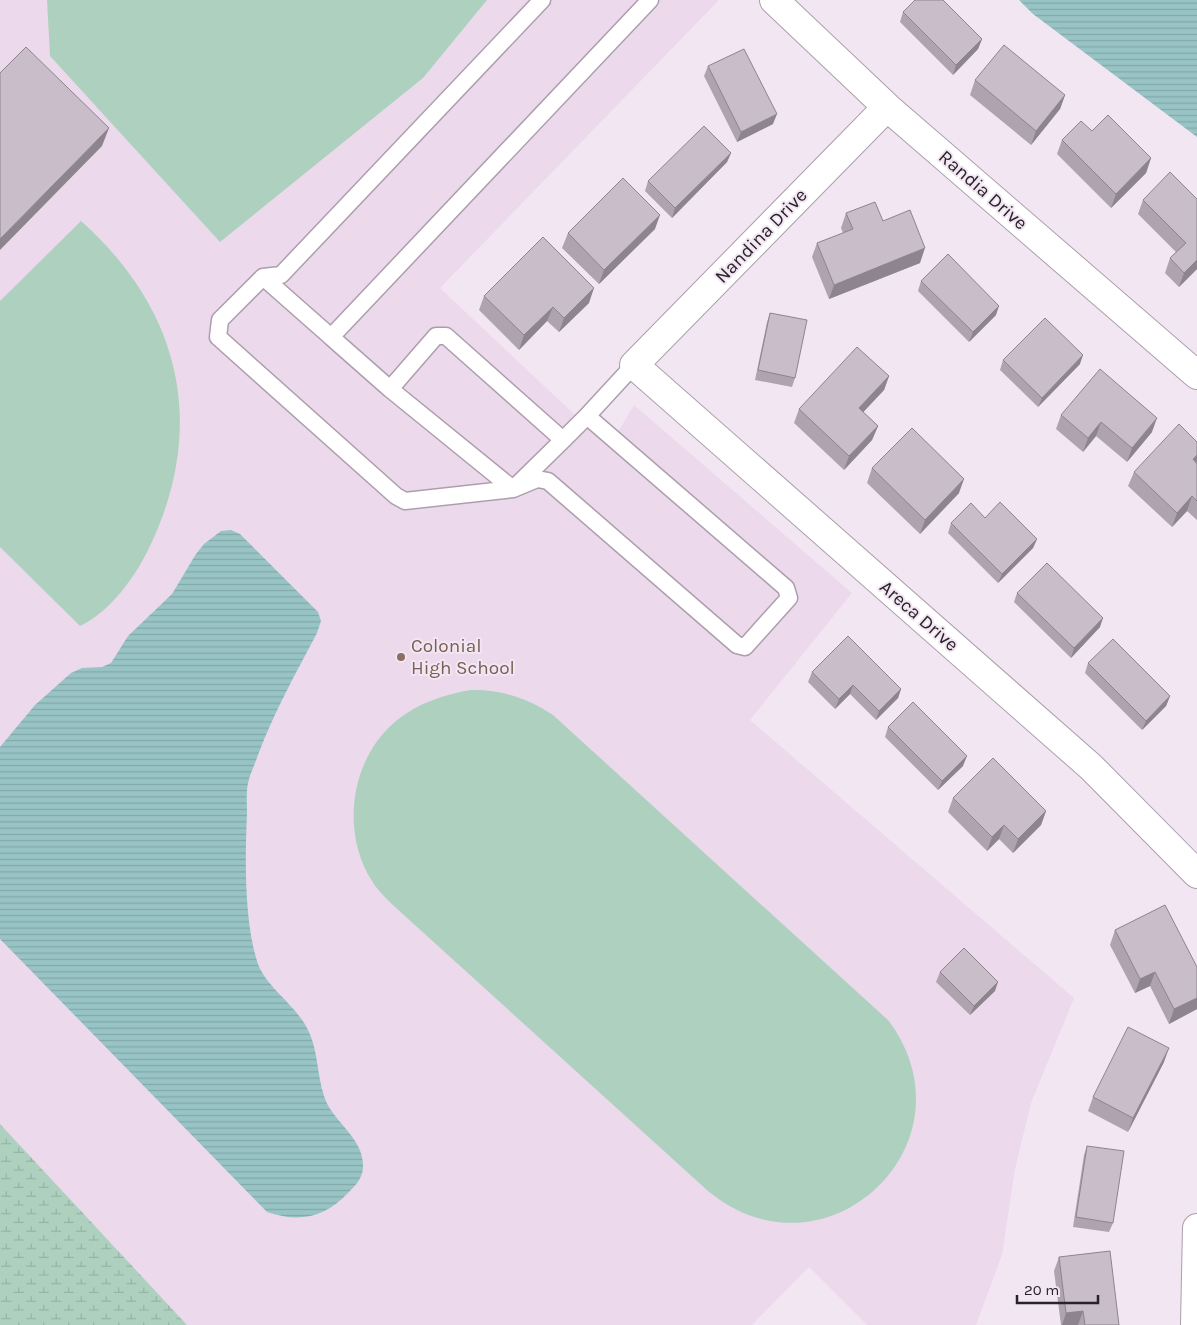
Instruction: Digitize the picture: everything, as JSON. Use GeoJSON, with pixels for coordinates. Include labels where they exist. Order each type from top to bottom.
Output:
{"type":"FeatureCollection","features":[{"type":"Feature","properties":{"kind":"street","name":"Randia Drive"},"geometry":{"type":"LineString","coordinates":[[774,0],[887,107],[1197,375]]}},
{"type":"Feature","properties":{"kind":"street","name":"Nandina Drive"},"geometry":{"type":"LineString","coordinates":[[634,365],[887,107]]}},
{"type":"Feature","properties":{"kind":"street","name":"Areca Drive"},"geometry":{"type":"LineString","coordinates":[[634,365],[1091,767],[1197,874]]}},
{"type":"Feature","properties":{"kind":"street"},"geometry":{"type":"LineString","coordinates":[[1195,1325],[1197,1228]]}},
{"type":"Feature","properties":{"kind":"lane"},"geometry":{"type":"LineString","coordinates":[[542,0],[281,275],[263,277],[220,320],[218,337],[396,496],[405,501],[513,489],[537,479],[548,481],[737,645],[745,647],[789,598],[786,588],[587,416]]}},
{"type":"Feature","properties":{"kind":"lane"},"geometry":{"type":"LineString","coordinates":[[331,337],[650,0]]}},
{"type":"Feature","properties":{"kind":"lane"},"geometry":{"type":"LineString","coordinates":[[263,277],[390,389],[513,489]]}},
{"type":"Feature","properties":{"kind":"lane"},"geometry":{"type":"LineString","coordinates":[[390,389],[436,336],[446,336],[563,440]]}},
{"type":"Feature","properties":{"kind":"lane"},"geometry":{"type":"LineString","coordinates":[[513,489],[587,416],[634,365]]}},
{"type":"Feature","properties":{"kind":"shaded area","name":"Colonial High School"},"geometry":{"type":"Polygon","coordinates":[[[0,0],[719,0],[440,288],[609,447],[634,405],[852,593],[750,720],[1074,998],[1031,1103],[1015,1169],[1002,1255],[976,1325],[867,1325],[809,1267],[752,1325],[0,1325],[0,0]]]}},
{"type":"Feature","properties":{"kind":"shaded area"},"geometry":{"type":"Polygon","coordinates":[[[1019,0],[1197,0],[1197,137],[1033,14],[1019,0]]]}},
{"type":"Feature","properties":{"kind":"shaded area"},"geometry":{"type":"Polygon","coordinates":[[[231,530],[240,534],[318,612],[321,621],[317,633],[271,723],[247,787],[246,890],[253,948],[262,973],[303,1021],[308,1030],[314,1045],[324,1096],[334,1114],[353,1138],[362,1156],[362,1174],[357,1184],[331,1208],[311,1216],[290,1217],[267,1212],[0,939],[0,747],[35,705],[71,673],[82,668],[102,667],[111,663],[128,636],[172,594],[204,544],[221,531],[231,530]]]}},
{"type":"Feature","properties":{"kind":"green space"},"geometry":{"type":"Polygon","coordinates":[[[47,0],[487,0],[423,78],[220,242],[50,56],[47,0]]]}},
{"type":"Feature","properties":{"kind":"green space"},"geometry":{"type":"Polygon","coordinates":[[[81,221],[115,256],[142,292],[162,331],[175,372],[180,414],[177,458],[167,503],[149,548],[137,570],[120,593],[101,612],[80,626],[0,547],[0,301],[81,221]]]}},
{"type":"Feature","properties":{"kind":"green space"},"geometry":{"type":"Polygon","coordinates":[[[470,690],[492,691],[523,699],[553,715],[889,1021],[912,1068],[915,1113],[902,1154],[876,1188],[840,1212],[798,1223],[753,1217],[708,1191],[395,907],[377,888],[362,861],[356,840],[354,818],[355,796],[360,775],[369,755],[381,736],[396,721],[413,709],[450,694],[470,690]]]}},
{"type":"Feature","properties":{"kind":"green space"},"geometry":{"type":"Polygon","coordinates":[[[0,1124],[187,1325],[0,1325],[0,1124]]]}},
{"type":"Feature","properties":{"kind":"building"},"geometry":{"type":"Polygon","coordinates":[[[915,0],[943,0],[982,39],[956,65],[903,12],[915,0]]]}},
{"type":"Feature","properties":{"kind":"building"},"geometry":{"type":"Polygon","coordinates":[[[1004,45],[1065,95],[1036,131],[975,80],[1004,45]]]}},
{"type":"Feature","properties":{"kind":"building"},"geometry":{"type":"Polygon","coordinates":[[[26,47],[109,128],[0,239],[0,73],[26,47]]]}},
{"type":"Feature","properties":{"kind":"building"},"geometry":{"type":"Polygon","coordinates":[[[744,49],[777,114],[741,132],[708,66],[744,49]]]}},
{"type":"Feature","properties":{"kind":"building"},"geometry":{"type":"Polygon","coordinates":[[[1108,115],[1151,158],[1116,194],[1062,140],[1081,121],[1092,131],[1108,115]]]}},
{"type":"Feature","properties":{"kind":"building"},"geometry":{"type":"Polygon","coordinates":[[[704,126],[731,153],[675,208],[648,181],[704,126]]]}},
{"type":"Feature","properties":{"kind":"building"},"geometry":{"type":"Polygon","coordinates":[[[1170,172],[1197,199],[1197,260],[1184,273],[1170,258],[1186,243],[1143,200],[1170,172]]]}},
{"type":"Feature","properties":{"kind":"building"},"geometry":{"type":"Polygon","coordinates":[[[623,178],[660,215],[604,270],[568,233],[623,178]]]}},
{"type":"Feature","properties":{"kind":"building"},"geometry":{"type":"Polygon","coordinates":[[[875,202],[883,221],[910,210],[925,248],[834,285],[817,243],[853,229],[846,213],[875,202]]]}},
{"type":"Feature","properties":{"kind":"building"},"geometry":{"type":"Polygon","coordinates":[[[543,237],[594,288],[564,318],[553,307],[524,335],[484,296],[543,237]]]}},
{"type":"Feature","properties":{"kind":"building"},"geometry":{"type":"Polygon","coordinates":[[[948,254],[999,306],[973,332],[921,281],[948,254]]]}},
{"type":"Feature","properties":{"kind":"building"},"geometry":{"type":"Polygon","coordinates":[[[770,313],[807,320],[795,378],[758,370],[770,313]]]}},
{"type":"Feature","properties":{"kind":"building"},"geometry":{"type":"Polygon","coordinates":[[[1045,318],[1083,355],[1042,398],[1003,360],[1045,318]]]}},
{"type":"Feature","properties":{"kind":"building"},"geometry":{"type":"Polygon","coordinates":[[[857,347],[889,376],[859,408],[878,426],[849,456],[799,409],[857,347]]]}},
{"type":"Feature","properties":{"kind":"building"},"geometry":{"type":"Polygon","coordinates":[[[1100,369],[1157,418],[1132,448],[1101,422],[1088,438],[1061,415],[1100,369]]]}},
{"type":"Feature","properties":{"kind":"building"},"geometry":{"type":"Polygon","coordinates":[[[1179,424],[1197,442],[1197,455],[1193,459],[1197,464],[1197,501],[1192,496],[1177,513],[1134,472],[1179,424]]]}},
{"type":"Feature","properties":{"kind":"building"},"geometry":{"type":"Polygon","coordinates":[[[912,428],[964,479],[925,520],[872,468],[912,428]]]}},
{"type":"Feature","properties":{"kind":"building"},"geometry":{"type":"Polygon","coordinates":[[[1000,502],[1037,539],[1002,574],[951,523],[971,503],[985,518],[1000,502]]]}},
{"type":"Feature","properties":{"kind":"building"},"geometry":{"type":"Polygon","coordinates":[[[1047,563],[1103,618],[1074,648],[1017,593],[1047,563]]]}},
{"type":"Feature","properties":{"kind":"building"},"geometry":{"type":"Polygon","coordinates":[[[848,636],[901,689],[879,711],[853,685],[839,699],[812,672],[848,636]]]}},
{"type":"Feature","properties":{"kind":"building"},"geometry":{"type":"Polygon","coordinates":[[[1113,639],[1170,696],[1146,721],[1088,663],[1113,639]]]}},
{"type":"Feature","properties":{"kind":"building"},"geometry":{"type":"Polygon","coordinates":[[[913,702],[967,756],[942,781],[888,727],[913,702]]]}},
{"type":"Feature","properties":{"kind":"building"},"geometry":{"type":"Polygon","coordinates":[[[993,758],[1046,811],[1018,839],[1004,825],[992,837],[953,798],[993,758]]]}},
{"type":"Feature","properties":{"kind":"building"},"geometry":{"type":"Polygon","coordinates":[[[1165,905],[1197,967],[1197,998],[1174,1009],[1155,972],[1140,979],[1115,930],[1165,905]]]}},
{"type":"Feature","properties":{"kind":"building"},"geometry":{"type":"Polygon","coordinates":[[[964,948],[998,982],[974,1006],[940,972],[964,948]]]}},
{"type":"Feature","properties":{"kind":"building"},"geometry":{"type":"Polygon","coordinates":[[[1128,1027],[1169,1048],[1133,1118],[1093,1097],[1128,1027]]]}},
{"type":"Feature","properties":{"kind":"building"},"geometry":{"type":"Polygon","coordinates":[[[1087,1146],[1124,1151],[1113,1223],[1076,1217],[1087,1146]]]}},
{"type":"Feature","properties":{"kind":"building"},"geometry":{"type":"Polygon","coordinates":[[[1110,1251],[1119,1325],[1085,1325],[1083,1311],[1066,1313],[1059,1257],[1110,1251]]]}},
{"type":"Feature","properties":{"kind":"place","name":"Colonial High School"},"geometry":{"type":"Point","coordinates":[401,657]}}]}
